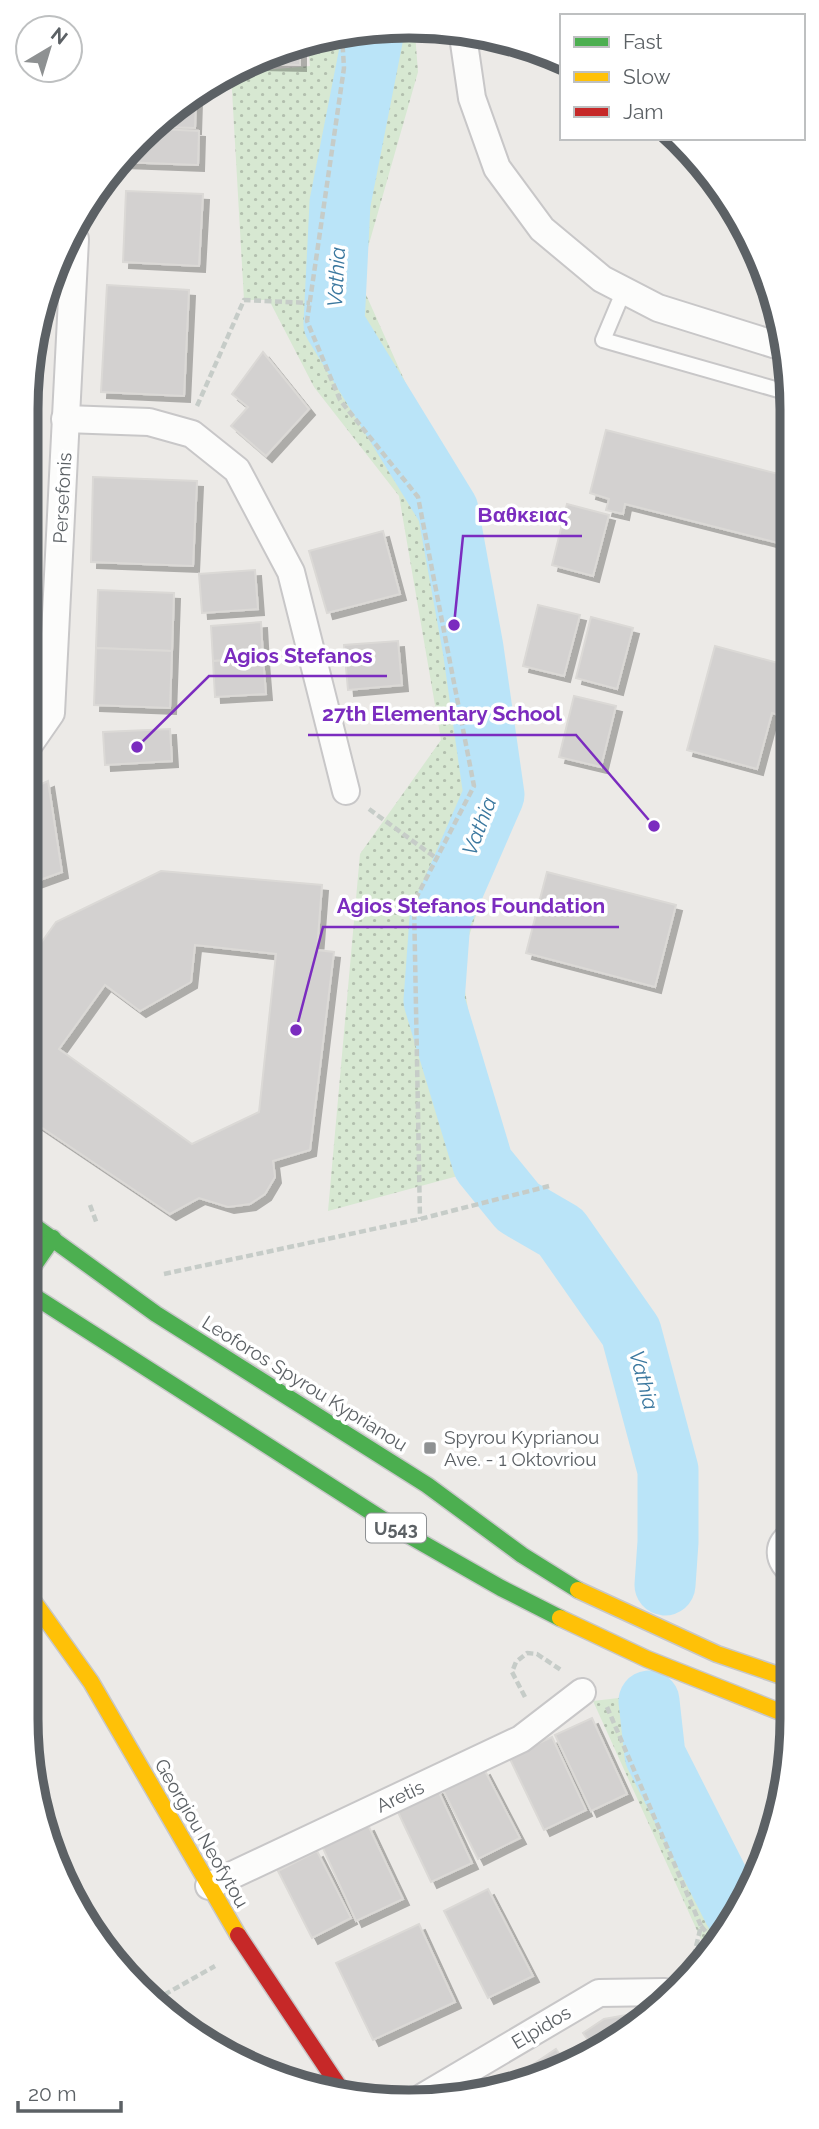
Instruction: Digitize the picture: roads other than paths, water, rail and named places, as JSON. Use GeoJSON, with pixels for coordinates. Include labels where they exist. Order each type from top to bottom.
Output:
{"type":"FeatureCollection","features":[{"type":"Feature","properties":{"kind":"main road","name":"Leoforos Spyrou Kyprianou"},"geometry":{"type":"LineString","coordinates":[[38,1228],[156,1314],[427,1485],[522,1555],[585,1594],[717,1654],[780,1676]]}},
{"type":"Feature","properties":{"kind":"main road"},"geometry":{"type":"LineString","coordinates":[[38,1259],[52,1238]]}},
{"type":"Feature","properties":{"kind":"main road","name":"U543"},"geometry":{"type":"LineString","coordinates":[[38,1299],[396,1528],[501,1588],[647,1659],[780,1712]]}},
{"type":"Feature","properties":{"kind":"main road","name":"Georgiou Neofytou"},"geometry":{"type":"LineString","coordinates":[[38,1608],[91,1682],[246,1948],[337,2083]]}},
{"type":"Feature","properties":{"kind":"street"},"geometry":{"type":"LineString","coordinates":[[464,43],[472,98],[497,168],[542,229],[602,279],[659,308],[774,344]]}},
{"type":"Feature","properties":{"kind":"street","name":"Persefonis"},"geometry":{"type":"LineString","coordinates":[[38,732],[51,713],[74,251]]}},
{"type":"Feature","properties":{"kind":"street"},"geometry":{"type":"LineString","coordinates":[[65,419],[149,422],[186,432],[237,470],[291,572],[346,791]]}},
{"type":"Feature","properties":{"kind":"street","name":"Aretis"},"geometry":{"type":"LineString","coordinates":[[209,1886],[521,1739],[593,1696]]}},
{"type":"Feature","properties":{"kind":"street","name":"Elpidos"},"geometry":{"type":"LineString","coordinates":[[435,2090],[599,1993],[661,1992]]}},
{"type":"Feature","properties":{"kind":"lane"},"geometry":{"type":"LineString","coordinates":[[624,290],[603,340],[780,390]]}},
{"type":"Feature","properties":{"kind":"lane"},"geometry":{"type":"LineString","coordinates":[[780,1539],[775,1549],[775,1558],[780,1569]]}},
{"type":"Feature","properties":{"kind":"waterway","name":"Vathia"},"geometry":{"type":"LineString","coordinates":[[372,41],[340,203],[334,324],[448,510],[473,648],[494,795],[440,919],[434,1001],[483,1164],[518,1207],[561,1232],[631,1332],[668,1470],[665,1585]]}},
{"type":"Feature","properties":{"kind":"waterway","name":"Vathia"},"geometry":{"type":"LineString","coordinates":[[649,1701],[655,1755],[731,1905]]}},
{"type":"Feature","properties":{"kind":"place","name":"Βαθκειας"},"geometry":{"type":"Point","coordinates":[454,625]}},
{"type":"Feature","properties":{"kind":"place","name":"Agios Stefanos"},"geometry":{"type":"Point","coordinates":[137,747]}},
{"type":"Feature","properties":{"kind":"place","name":"27th Elementary School"},"geometry":{"type":"Point","coordinates":[654,826]}},
{"type":"Feature","properties":{"kind":"place","name":"Agios Stefanos Foundation"},"geometry":{"type":"Point","coordinates":[296,1030]}},
{"type":"Feature","properties":{"kind":"place","name":"Spyrou Kyprianou Ave. - 1 Oktovriou"},"geometry":{"type":"Point","coordinates":[430,1448]}}]}
